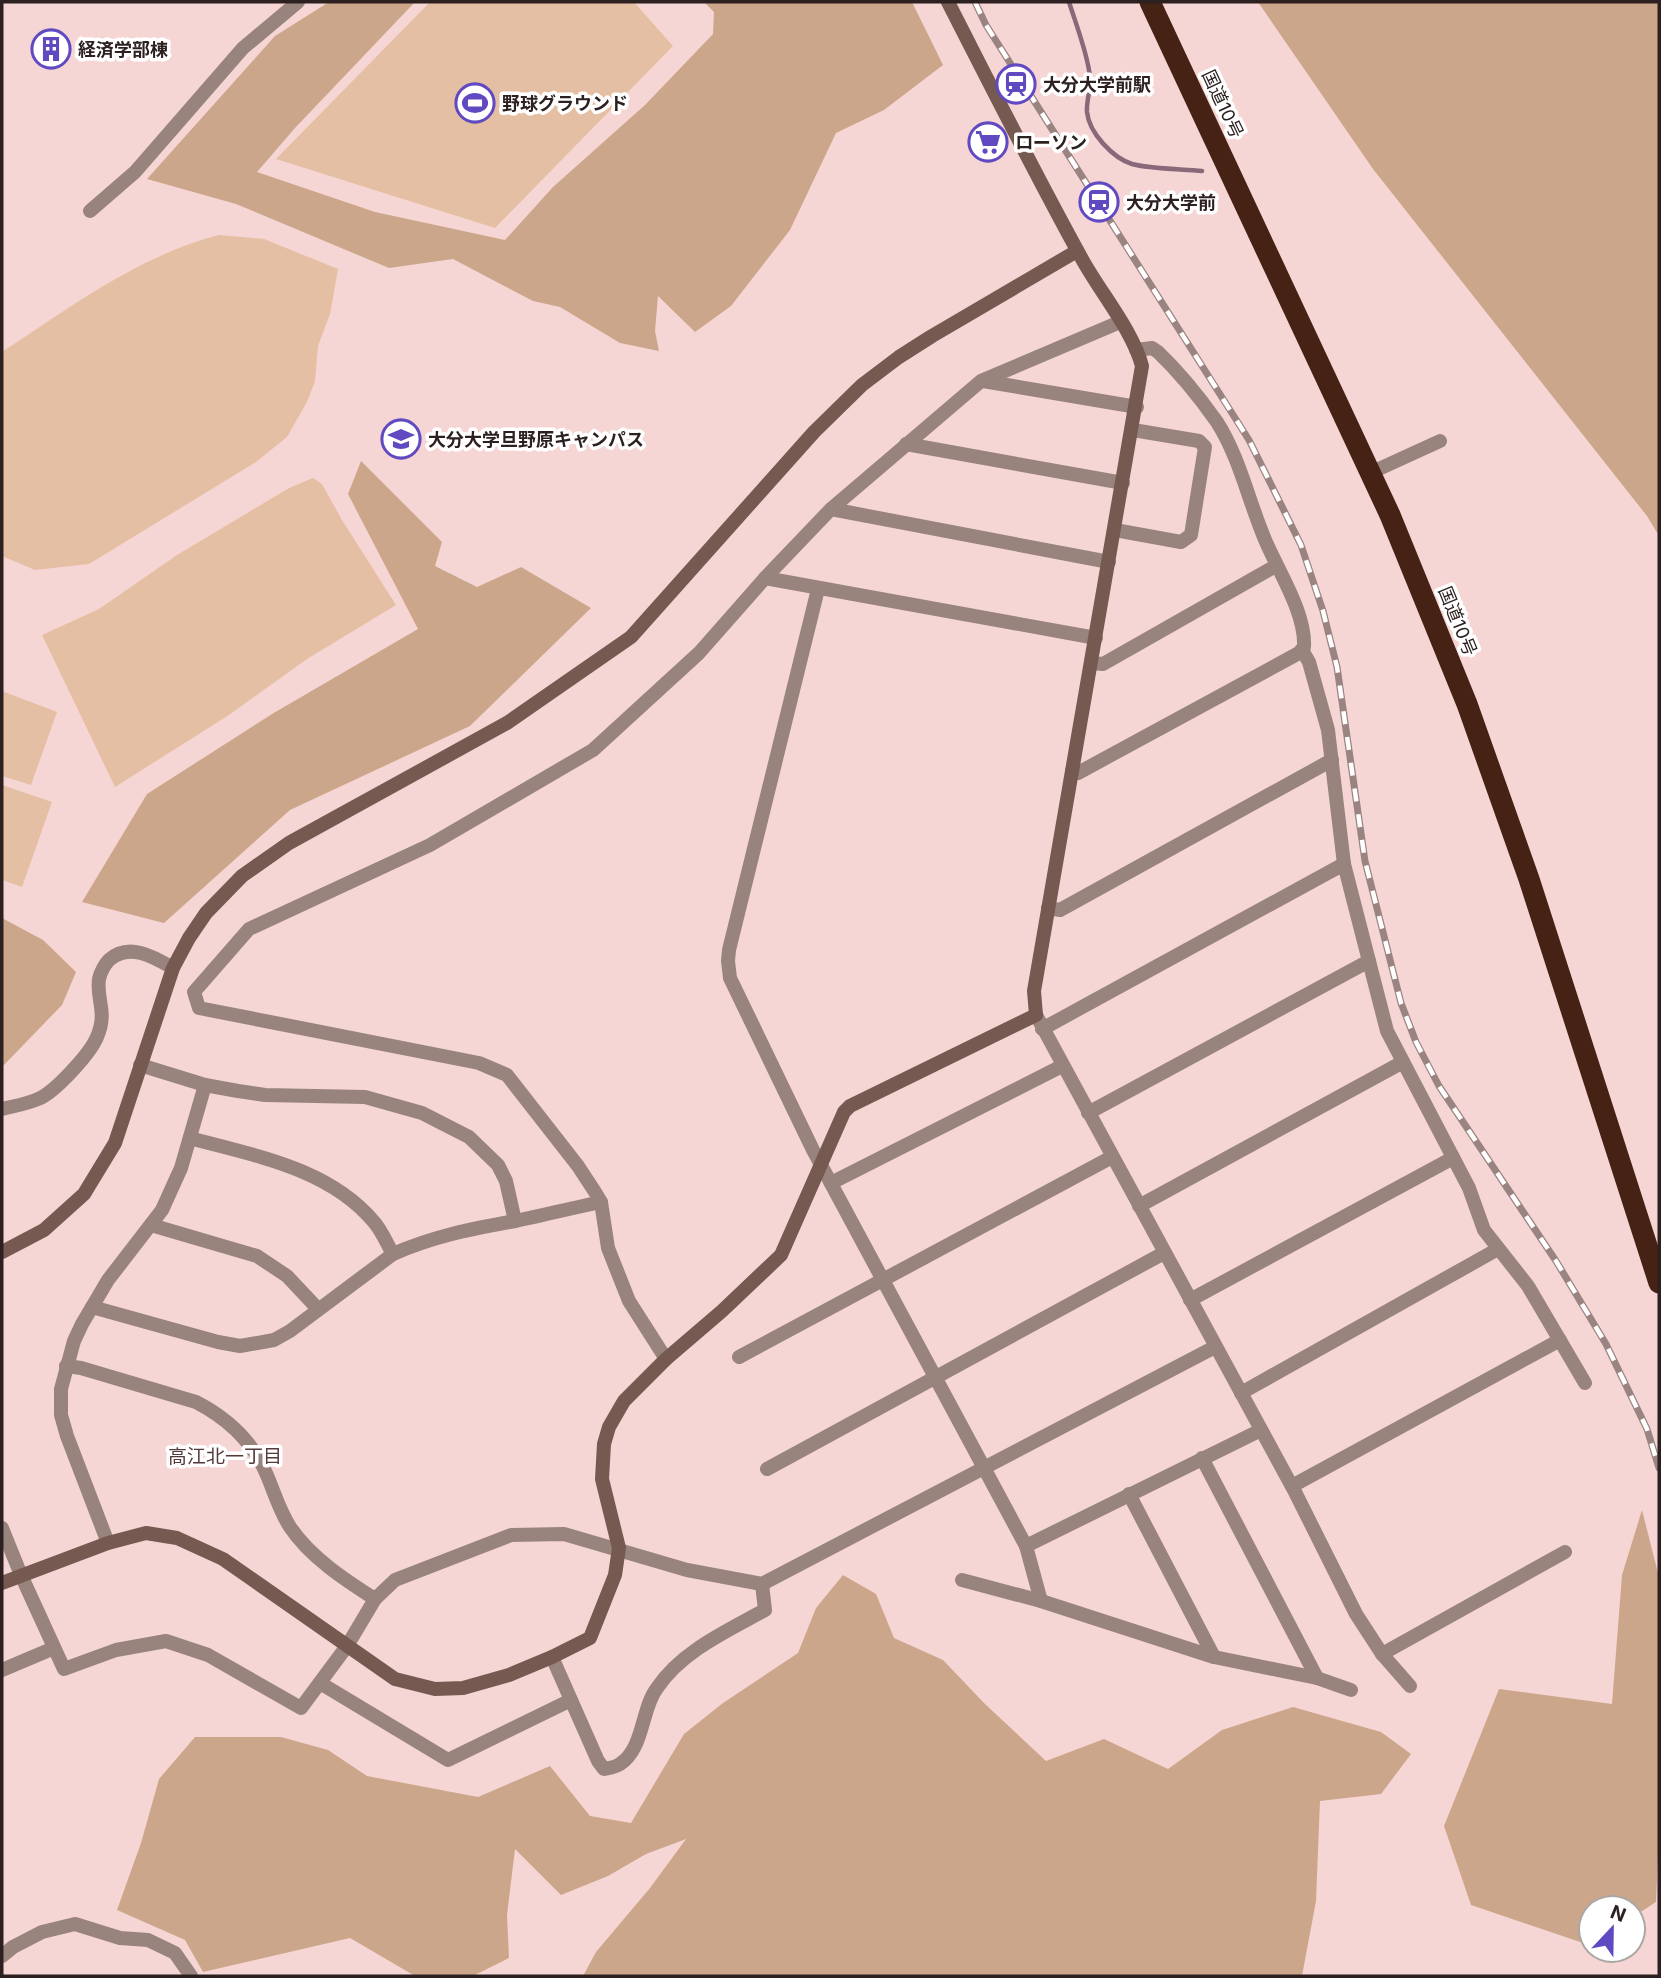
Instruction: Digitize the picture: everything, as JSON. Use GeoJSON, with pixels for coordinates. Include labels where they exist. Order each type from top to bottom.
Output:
{"type":"FeatureCollection","features":[{"type":"Feature","properties":{"kind":"highway","name":"国道10号"},"geometry":{"type":"LineString","coordinates":[[1150,2],[1408,557],[1495,781],[1659,1283]]}},
{"type":"Feature","properties":{"kind":"street"},"geometry":{"type":"LineString","coordinates":[[90,211],[135,172],[243,48],[298,2]]}},
{"type":"Feature","properties":{"kind":"street"},"geometry":{"type":"LineString","coordinates":[[948,2],[1077,251],[1136,350],[1143,372],[1034,991],[1039,1022],[1292,1486],[1337,1578],[1382,1654],[1410,1686]]}},
{"type":"Feature","properties":{"kind":"street"},"geometry":{"type":"LineString","coordinates":[[2,1252],[44,1230],[83,1194],[115,1143],[173,968],[206,913],[242,876],[289,843],[507,723],[631,637],[814,432],[862,385],[910,350],[1077,251]]}},
{"type":"Feature","properties":{"kind":"street"},"geometry":{"type":"LineString","coordinates":[[666,1359],[629,1301],[608,1248],[601,1202],[579,1166],[507,1075],[479,1063],[199,1008],[194,992],[248,929],[430,845],[593,750],[699,653],[831,509],[981,381],[1120,322]]}},
{"type":"Feature","properties":{"kind":"street"},"geometry":{"type":"LineString","coordinates":[[1136,350],[1152,348],[1158,352],[1223,434],[1265,540],[1292,598],[1303,637],[1302,650],[1326,722],[1344,864],[1385,1024],[1469,1188],[1484,1230],[1528,1286],[1585,1383]]}},
{"type":"Feature","properties":{"kind":"street"},"geometry":{"type":"LineString","coordinates":[[981,381],[1136,407]]}},
{"type":"Feature","properties":{"kind":"street"},"geometry":{"type":"LineString","coordinates":[[1115,530],[1181,542],[1191,535],[1206,451],[1199,441],[1132,430]]}},
{"type":"Feature","properties":{"kind":"street"},"geometry":{"type":"LineString","coordinates":[[1370,473],[1440,441]]}},
{"type":"Feature","properties":{"kind":"street"},"geometry":{"type":"LineString","coordinates":[[906,444],[1123,483]]}},
{"type":"Feature","properties":{"kind":"street"},"geometry":{"type":"LineString","coordinates":[[831,509],[1109,562]]}},
{"type":"Feature","properties":{"kind":"street"},"geometry":{"type":"LineString","coordinates":[[1091,663],[1103,664],[1272,568]]}},
{"type":"Feature","properties":{"kind":"street"},"geometry":{"type":"LineString","coordinates":[[765,578],[1096,638]]}},
{"type":"Feature","properties":{"kind":"street"},"geometry":{"type":"LineString","coordinates":[[818,589],[728,961],[730,978],[820,1163],[1026,1546],[1041,1601]]}},
{"type":"Feature","properties":{"kind":"street"},"geometry":{"type":"LineString","coordinates":[[1072,771],[1078,773],[1302,650]]}},
{"type":"Feature","properties":{"kind":"street"},"geometry":{"type":"LineString","coordinates":[[1048,908],[1060,910],[1332,760]]}},
{"type":"Feature","properties":{"kind":"street"},"geometry":{"type":"LineString","coordinates":[[2,1583],[108,1543],[146,1533],[177,1538],[223,1559],[395,1679],[435,1689],[463,1688],[509,1675],[590,1638],[615,1575],[619,1548],[602,1479],[604,1444],[609,1427],[624,1401],[666,1359],[781,1255],[844,1112],[850,1106],[1039,1022],[1344,864]]}},
{"type":"Feature","properties":{"kind":"street"},"geometry":{"type":"LineString","coordinates":[[2,1109],[41,1098],[87,1055],[97,1037],[103,1017],[99,979],[111,959],[121,953],[137,951],[153,956],[173,968]]}},
{"type":"Feature","properties":{"kind":"street"},"geometry":{"type":"LineString","coordinates":[[1088,1113],[1369,961]]}},
{"type":"Feature","properties":{"kind":"street"},"geometry":{"type":"LineString","coordinates":[[1139,1206],[1403,1062]]}},
{"type":"Feature","properties":{"kind":"street"},"geometry":{"type":"LineString","coordinates":[[140,1065],[205,1085],[265,1095],[365,1097],[422,1113],[469,1137],[498,1165],[506,1181],[515,1221]]}},
{"type":"Feature","properties":{"kind":"street"},"geometry":{"type":"LineString","coordinates":[[831,1183],[1062,1066]]}},
{"type":"Feature","properties":{"kind":"street"},"geometry":{"type":"LineString","coordinates":[[108,1543],[64,1425],[61,1389],[74,1341],[92,1307],[108,1280],[151,1225],[168,1198],[190,1139],[205,1085]]}},
{"type":"Feature","properties":{"kind":"street"},"geometry":{"type":"LineString","coordinates":[[190,1139],[295,1168],[341,1190],[376,1224],[393,1254]]}},
{"type":"Feature","properties":{"kind":"street"},"geometry":{"type":"LineString","coordinates":[[739,1357],[1112,1157]]}},
{"type":"Feature","properties":{"kind":"street"},"geometry":{"type":"LineString","coordinates":[[1190,1300],[1453,1158]]}},
{"type":"Feature","properties":{"kind":"street"},"geometry":{"type":"LineString","coordinates":[[92,1307],[240,1346],[274,1340],[393,1254],[431,1238],[478,1226],[515,1221],[601,1202]]}},
{"type":"Feature","properties":{"kind":"street"},"geometry":{"type":"LineString","coordinates":[[151,1225],[257,1256],[287,1276],[318,1309]]}},
{"type":"Feature","properties":{"kind":"street"},"geometry":{"type":"LineString","coordinates":[[1241,1393],[1498,1249]]}},
{"type":"Feature","properties":{"kind":"street"},"geometry":{"type":"LineString","coordinates":[[767,1469],[1164,1253]]}},
{"type":"Feature","properties":{"kind":"street"},"geometry":{"type":"LineString","coordinates":[[1292,1486],[1560,1340]]}},
{"type":"Feature","properties":{"kind":"street"},"geometry":{"type":"LineString","coordinates":[[2,1528],[65,1670],[116,1650],[166,1641],[208,1655],[301,1708],[347,1646],[375,1600],[395,1580],[511,1535],[564,1534],[687,1570],[762,1584],[1215,1346]]}},
{"type":"Feature","properties":{"kind":"street"},"geometry":{"type":"LineString","coordinates":[[66,1366],[196,1402],[209,1409],[249,1444],[265,1471],[289,1525],[304,1545],[375,1600]]}},
{"type":"Feature","properties":{"kind":"street"},"geometry":{"type":"LineString","coordinates":[[1026,1546],[1261,1430]]}},
{"type":"Feature","properties":{"kind":"street"},"geometry":{"type":"LineString","coordinates":[[1202,1458],[1317,1678]]}},
{"type":"Feature","properties":{"kind":"street"},"geometry":{"type":"LineString","coordinates":[[1129,1494],[1214,1657]]}},
{"type":"Feature","properties":{"kind":"street"},"geometry":{"type":"LineString","coordinates":[[1382,1654],[1565,1552]]}},
{"type":"Feature","properties":{"kind":"street"},"geometry":{"type":"LineString","coordinates":[[962,1580],[1041,1601],[1214,1657],[1317,1678],[1351,1690]]}},
{"type":"Feature","properties":{"kind":"street"},"geometry":{"type":"LineString","coordinates":[[552,1657],[598,1761],[604,1769],[620,1765],[633,1750],[655,1690],[673,1668],[717,1637],[765,1610],[762,1584]]}},
{"type":"Feature","properties":{"kind":"street"},"geometry":{"type":"LineString","coordinates":[[2,1670],[54,1648]]}},
{"type":"Feature","properties":{"kind":"street"},"geometry":{"type":"LineString","coordinates":[[320,1682],[448,1760],[571,1700]]}},
{"type":"Feature","properties":{"kind":"street"},"geometry":{"type":"LineString","coordinates":[[2,1956],[42,1932],[75,1924],[120,1938],[148,1940],[175,1954],[191,1976]]}},
{"type":"Feature","properties":{"kind":"shaded area"},"geometry":{"type":"Polygon","coordinates":[[[329,2],[415,2],[295,128],[257,172],[375,212],[505,240],[553,187],[645,105],[713,34],[714,12],[704,2],[912,2],[943,65],[884,110],[836,133],[790,230],[731,306],[695,332],[658,296],[655,331],[659,351],[620,343],[560,307],[533,301],[453,259],[389,268],[236,204],[147,179],[275,36],[329,2]]]}},
{"type":"Feature","properties":{"kind":"shaded area","name":"野球グラウンド"},"geometry":{"type":"Polygon","coordinates":[[[430,2],[634,2],[673,46],[495,228],[276,159],[430,2]]]}},
{"type":"Feature","properties":{"kind":"shaded area"},"geometry":{"type":"Polygon","coordinates":[[[1258,2],[1659,2],[1659,536],[1647,516],[1373,169],[1258,2]]]}},
{"type":"Feature","properties":{"kind":"shaded area"},"geometry":{"type":"Polygon","coordinates":[[[219,235],[264,239],[338,269],[330,314],[318,346],[315,381],[307,402],[287,437],[256,462],[89,564],[35,570],[2,556],[2,352],[133,269],[189,244],[219,235]]]}},
{"type":"Feature","properties":{"kind":"shaded area"},"geometry":{"type":"Polygon","coordinates":[[[361,461],[442,542],[435,566],[477,587],[521,567],[591,608],[470,726],[290,810],[164,923],[82,902],[147,794],[272,714],[418,629],[348,494],[361,461]]]}},
{"type":"Feature","properties":{"kind":"shaded area"},"geometry":{"type":"Polygon","coordinates":[[[313,478],[322,484],[396,605],[307,659],[229,715],[115,787],[42,635],[99,609],[177,555],[289,488],[313,478]]]}},
{"type":"Feature","properties":{"kind":"shaded area"},"geometry":{"type":"Polygon","coordinates":[[[2,691],[57,712],[31,785],[2,776],[2,691]]]}},
{"type":"Feature","properties":{"kind":"shaded area"},"geometry":{"type":"Polygon","coordinates":[[[2,785],[52,802],[22,887],[2,880],[2,785]]]}},
{"type":"Feature","properties":{"kind":"shaded area"},"geometry":{"type":"Polygon","coordinates":[[[2,918],[43,940],[76,972],[62,1005],[2,1067],[2,918]]]}},
{"type":"Feature","properties":{"kind":"shaded area"},"geometry":{"type":"Polygon","coordinates":[[[1642,1510],[1659,1577],[1659,1834],[1656,1902],[1647,1908],[1647,1894],[1577,1894],[1577,1941],[1471,1905],[1444,1826],[1499,1689],[1612,1704],[1622,1575],[1642,1510]]]}},
{"type":"Feature","properties":{"kind":"shaded area"},"geometry":{"type":"Polygon","coordinates":[[[843,1575],[876,1594],[894,1638],[943,1660],[1046,1761],[1104,1739],[1168,1769],[1222,1730],[1293,1707],[1381,1732],[1411,1754],[1381,1794],[1320,1801],[1316,1901],[1302,1976],[583,1976],[596,1952],[650,1888],[686,1839],[646,1854],[608,1876],[561,1895],[515,1849],[507,1915],[509,1958],[473,1976],[415,1976],[350,1938],[203,1972],[185,1940],[117,1910],[141,1843],[159,1779],[195,1737],[281,1737],[328,1750],[367,1776],[478,1797],[550,1766],[590,1816],[631,1823],[684,1734],[723,1703],[798,1653],[816,1608],[843,1575]]]}},
{"type":"Feature","properties":{"kind":"waterway"},"geometry":{"type":"LineString","coordinates":[[1069,2],[1090,76],[1087,112],[1092,128],[1103,144],[1132,164],[1202,171]]}},
{"type":"Feature","properties":{"kind":"railway"},"geometry":{"type":"LineString","coordinates":[[975,2],[986,25],[1249,440],[1301,545],[1323,611],[1337,667],[1365,861],[1401,1003],[1416,1042],[1439,1086],[1556,1261],[1606,1344],[1647,1429],[1659,1468]]}},
{"type":"Feature","properties":{"kind":"place","name":"経済学部棟"},"geometry":{"type":"Point","coordinates":[51,49]}},
{"type":"Feature","properties":{"kind":"place","name":"大分大学前駅"},"geometry":{"type":"Point","coordinates":[1016,84]}},
{"type":"Feature","properties":{"kind":"place","name":"野球グラウンド"},"geometry":{"type":"Point","coordinates":[475,103]}},
{"type":"Feature","properties":{"kind":"place","name":"ローソン"},"geometry":{"type":"Point","coordinates":[988,142]}},
{"type":"Feature","properties":{"kind":"place","name":"大分大学前"},"geometry":{"type":"Point","coordinates":[1099,202]}},
{"type":"Feature","properties":{"kind":"place","name":"大分大学旦野原キャンパス"},"geometry":{"type":"Point","coordinates":[401,439]}},
{"type":"Feature","properties":{"kind":"district","name":"高江北一丁目"},"geometry":{"type":"Point","coordinates":[225,1456]}}]}
